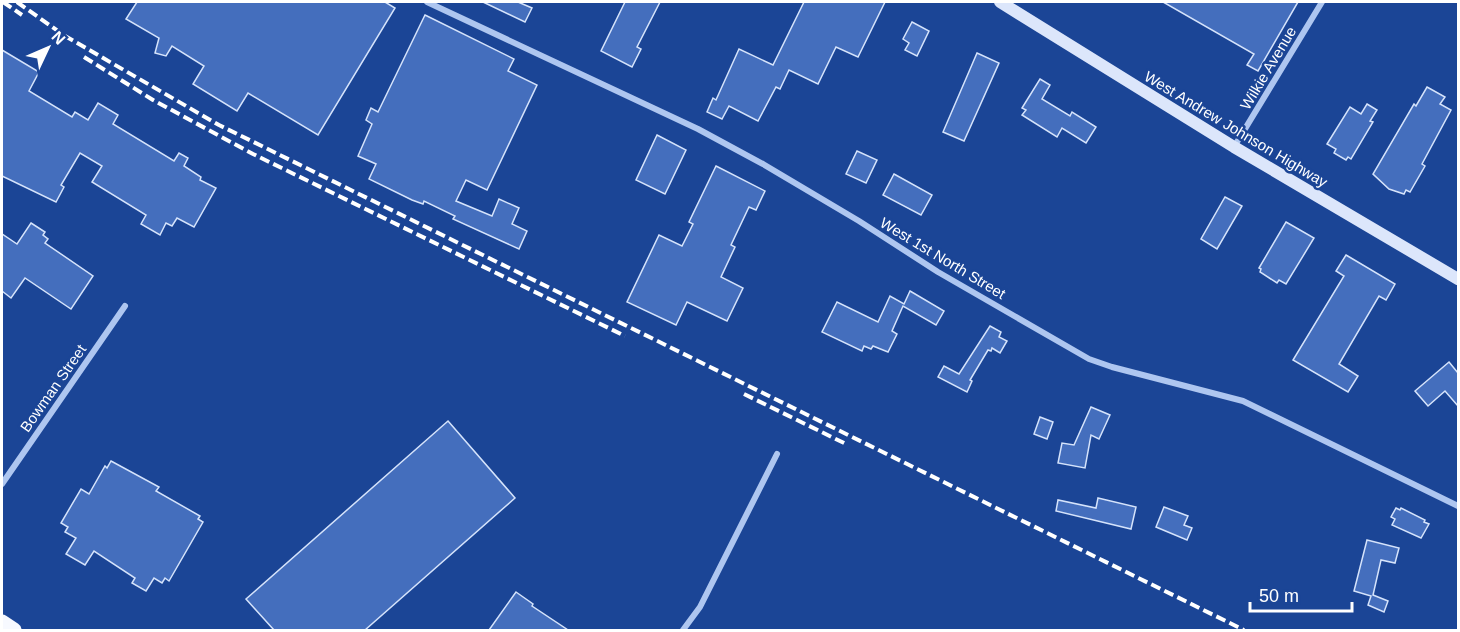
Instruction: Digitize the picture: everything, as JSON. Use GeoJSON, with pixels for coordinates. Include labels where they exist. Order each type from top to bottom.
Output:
{"type":"FeatureCollection","features":[{"type":"Feature","properties":{"kind":"main road","name":"West Andrew Johnson Highway"},"geometry":{"type":"LineString","coordinates":[[1000,2],[1234,147],[1458,279]]}},
{"type":"Feature","properties":{"kind":"main road"},"geometry":{"type":"LineString","coordinates":[[2,622],[14,630]]}},
{"type":"Feature","properties":{"kind":"street","name":"West 1st North Street"},"geometry":{"type":"LineString","coordinates":[[427,2],[698,129],[764,164],[938,272],[1089,358],[1112,367],[1243,401],[1458,506]]}},
{"type":"Feature","properties":{"kind":"street","name":"Wilkie Avenue"},"geometry":{"type":"LineString","coordinates":[[1234,147],[1322,2]]}},
{"type":"Feature","properties":{"kind":"street","name":"Bowman Street"},"geometry":{"type":"LineString","coordinates":[[2,484],[124,306]]}},
{"type":"Feature","properties":{"kind":"street"},"geometry":{"type":"LineString","coordinates":[[684,630],[700,607],[727,557],[777,454]]}},
{"type":"Feature","properties":{"kind":"building"},"geometry":{"type":"Polygon","coordinates":[[[137,2],[385,2],[395,8],[318,135],[248,93],[237,111],[193,84],[204,66],[172,46],[166,56],[155,53],[159,38],[126,19],[137,2]]]}},
{"type":"Feature","properties":{"kind":"building"},"geometry":{"type":"Polygon","coordinates":[[[483,2],[518,2],[532,8],[525,22],[483,2]]]}},
{"type":"Feature","properties":{"kind":"building"},"geometry":{"type":"Polygon","coordinates":[[[625,2],[660,2],[637,47],[641,49],[632,67],[601,51],[625,2]]]}},
{"type":"Feature","properties":{"kind":"building"},"geometry":{"type":"Polygon","coordinates":[[[804,2],[885,2],[858,57],[836,47],[818,84],[789,70],[780,89],[776,87],[758,121],[729,106],[722,119],[707,112],[713,98],[716,100],[739,49],[773,65],[804,2]]]}},
{"type":"Feature","properties":{"kind":"building"},"geometry":{"type":"Polygon","coordinates":[[[1163,2],[1298,2],[1258,71],[1247,65],[1254,54],[1163,2]]]}},
{"type":"Feature","properties":{"kind":"building"},"geometry":{"type":"Polygon","coordinates":[[[425,15],[514,59],[508,71],[537,85],[487,190],[466,180],[456,201],[492,216],[499,199],[519,208],[512,224],[527,231],[519,249],[453,219],[455,216],[424,201],[423,204],[412,200],[369,179],[376,164],[358,156],[372,124],[366,120],[371,108],[378,112],[425,15]]]}},
{"type":"Feature","properties":{"kind":"building"},"geometry":{"type":"Polygon","coordinates":[[[912,22],[929,31],[917,56],[905,50],[909,43],[903,39],[912,22]]]}},
{"type":"Feature","properties":{"kind":"building"},"geometry":{"type":"Polygon","coordinates":[[[2,50],[39,72],[29,91],[72,117],[75,112],[88,120],[98,103],[118,115],[113,124],[174,161],[179,153],[188,158],[184,166],[201,177],[200,180],[216,188],[194,227],[177,218],[172,226],[166,223],[160,235],[141,224],[146,215],[92,182],[102,166],[80,153],[61,185],[64,187],[56,202],[2,176],[2,50]]]}},
{"type":"Feature","properties":{"kind":"building"},"geometry":{"type":"Polygon","coordinates":[[[977,53],[999,63],[964,141],[943,132],[977,53]]]}},
{"type":"Feature","properties":{"kind":"building"},"geometry":{"type":"Polygon","coordinates":[[[1040,79],[1050,85],[1042,99],[1070,116],[1072,112],[1096,127],[1086,143],[1062,128],[1057,137],[1022,115],[1026,110],[1022,108],[1040,79]]]}},
{"type":"Feature","properties":{"kind":"building"},"geometry":{"type":"Polygon","coordinates":[[[1427,87],[1445,97],[1440,104],[1451,110],[1422,164],[1425,166],[1410,192],[1406,190],[1404,194],[1389,189],[1373,174],[1414,104],[1416,106],[1427,87]]]}},
{"type":"Feature","properties":{"kind":"building"},"geometry":{"type":"Polygon","coordinates":[[[1367,104],[1377,110],[1370,121],[1373,122],[1351,159],[1348,157],[1346,160],[1334,153],[1336,149],[1327,144],[1350,107],[1361,114],[1367,104]]]}},
{"type":"Feature","properties":{"kind":"building"},"geometry":{"type":"Polygon","coordinates":[[[657,135],[686,150],[665,194],[636,180],[657,135]]]}},
{"type":"Feature","properties":{"kind":"building"},"geometry":{"type":"Polygon","coordinates":[[[857,151],[877,160],[866,183],[846,174],[857,151]]]}},
{"type":"Feature","properties":{"kind":"building"},"geometry":{"type":"Polygon","coordinates":[[[716,166],[765,191],[756,210],[749,207],[731,245],[735,247],[721,277],[743,288],[727,321],[687,302],[676,325],[627,302],[659,235],[682,246],[693,224],[689,222],[716,166]]]}},
{"type":"Feature","properties":{"kind":"building"},"geometry":{"type":"Polygon","coordinates":[[[894,174],[932,195],[921,215],[883,195],[894,174]]]}},
{"type":"Feature","properties":{"kind":"building"},"geometry":{"type":"Polygon","coordinates":[[[1225,197],[1242,206],[1217,249],[1201,239],[1225,197]]]}},
{"type":"Feature","properties":{"kind":"building"},"geometry":{"type":"Polygon","coordinates":[[[1286,222],[1314,238],[1286,284],[1279,280],[1277,283],[1260,272],[1259,268],[1286,222]]]}},
{"type":"Feature","properties":{"kind":"building"},"geometry":{"type":"Polygon","coordinates":[[[31,223],[45,232],[43,235],[48,239],[45,243],[93,276],[71,309],[25,278],[11,298],[2,291],[2,234],[17,244],[31,223]]]}},
{"type":"Feature","properties":{"kind":"building"},"geometry":{"type":"Polygon","coordinates":[[[1346,255],[1395,284],[1386,300],[1379,296],[1339,364],[1358,376],[1348,392],[1293,360],[1344,276],[1336,271],[1346,255]]]}},
{"type":"Feature","properties":{"kind":"building"},"geometry":{"type":"Polygon","coordinates":[[[910,291],[944,311],[936,325],[903,306],[892,331],[897,334],[888,352],[873,346],[871,349],[864,346],[862,351],[822,332],[837,302],[878,322],[890,296],[904,304],[910,291]]]}},
{"type":"Feature","properties":{"kind":"building"},"geometry":{"type":"Polygon","coordinates":[[[990,326],[1001,332],[999,337],[1007,341],[1000,353],[992,348],[991,351],[988,350],[970,380],[972,381],[967,392],[938,377],[944,366],[959,374],[990,326]]]}},
{"type":"Feature","properties":{"kind":"building"},"geometry":{"type":"Polygon","coordinates":[[[1449,362],[1458,373],[1458,406],[1445,391],[1428,406],[1415,391],[1449,362]]]}},
{"type":"Feature","properties":{"kind":"building"},"geometry":{"type":"Polygon","coordinates":[[[1091,407],[1110,415],[1099,439],[1091,435],[1085,468],[1058,463],[1062,443],[1074,445],[1091,407]]]}},
{"type":"Feature","properties":{"kind":"building"},"geometry":{"type":"Polygon","coordinates":[[[1040,417],[1053,422],[1047,439],[1034,434],[1040,417]]]}},
{"type":"Feature","properties":{"kind":"building"},"geometry":{"type":"Polygon","coordinates":[[[448,421],[515,498],[365,630],[274,630],[246,599],[448,421]]]}},
{"type":"Feature","properties":{"kind":"building"},"geometry":{"type":"Polygon","coordinates":[[[111,461],[159,487],[156,491],[200,516],[198,519],[203,522],[169,581],[165,578],[162,583],[154,578],[146,591],[132,583],[135,578],[94,551],[85,565],[66,554],[76,538],[65,532],[68,527],[61,523],[81,489],[89,494],[105,466],[107,468],[111,461]]]}},
{"type":"Feature","properties":{"kind":"building"},"geometry":{"type":"Polygon","coordinates":[[[1098,498],[1136,507],[1131,529],[1056,511],[1058,500],[1096,508],[1098,498]]]}},
{"type":"Feature","properties":{"kind":"building"},"geometry":{"type":"Polygon","coordinates":[[[1164,507],[1188,516],[1184,525],[1192,528],[1187,540],[1156,527],[1164,507]]]}},
{"type":"Feature","properties":{"kind":"building"},"geometry":{"type":"Polygon","coordinates":[[[1396,508],[1400,510],[1401,508],[1429,524],[1421,538],[1392,525],[1395,519],[1391,517],[1396,508]]]}},
{"type":"Feature","properties":{"kind":"building"},"geometry":{"type":"Polygon","coordinates":[[[1367,540],[1399,548],[1395,563],[1381,560],[1373,595],[1388,601],[1384,612],[1368,605],[1371,596],[1354,591],[1367,540]]]}},
{"type":"Feature","properties":{"kind":"building"},"geometry":{"type":"Polygon","coordinates":[[[516,592],[533,604],[532,606],[568,630],[489,630],[516,592]]]}},
{"type":"Feature","properties":{"kind":"railway"},"geometry":{"type":"LineString","coordinates":[[3,2],[22,15]]}},
{"type":"Feature","properties":{"kind":"railway"},"geometry":{"type":"LineString","coordinates":[[17,2],[65,36],[219,125],[1244,630]]}},
{"type":"Feature","properties":{"kind":"railway"},"geometry":{"type":"LineString","coordinates":[[84,57],[153,100],[253,154],[625,336]]}},
{"type":"Feature","properties":{"kind":"railway"},"geometry":{"type":"LineString","coordinates":[[744,394],[846,444]]}}]}
